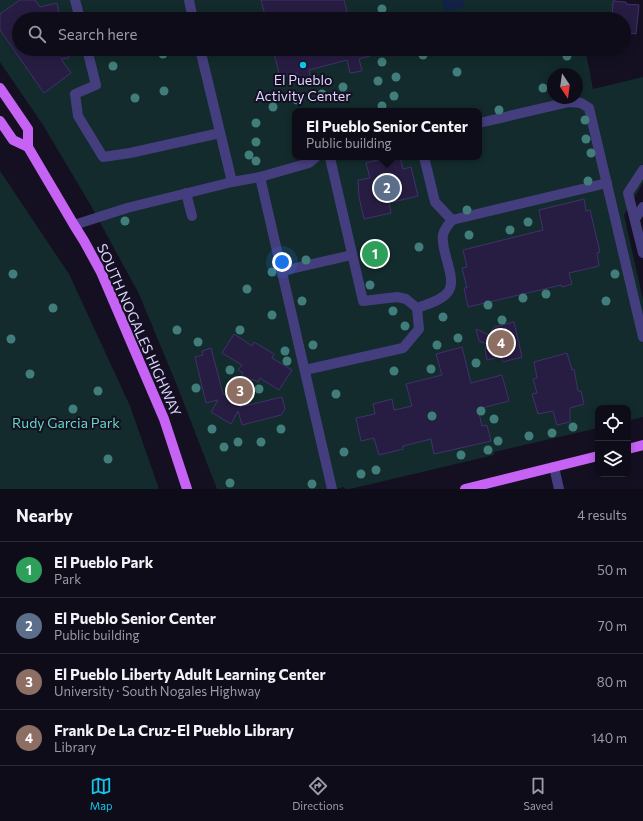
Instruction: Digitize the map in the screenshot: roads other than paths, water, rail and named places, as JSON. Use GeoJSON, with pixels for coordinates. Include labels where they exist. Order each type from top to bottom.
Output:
{"type":"FeatureCollection","features":[{"type":"Feature","properties":{"kind":"main road","name":"SOUTH NOGALES HIGHWAY"},"geometry":{"type":"LineString","coordinates":[[0,88],[28,129],[28,147],[101,272],[164,419],[187,489]]}},
{"type":"Feature","properties":{"kind":"main road","name":"SOUTH NOGALES HIGHWAY"},"geometry":{"type":"LineString","coordinates":[[0,121],[13,140],[28,147]]}},
{"type":"Feature","properties":{"kind":"main road"},"geometry":{"type":"LineString","coordinates":[[631,448],[643,445]]}},
{"type":"Feature","properties":{"kind":"main road"},"geometry":{"type":"LineString","coordinates":[[465,489],[494,486],[554,467],[595,457]]}},
{"type":"Feature","properties":{"kind":"lane"},"geometry":{"type":"LineString","coordinates":[[75,0],[78,12]]}},
{"type":"Feature","properties":{"kind":"lane"},"geometry":{"type":"LineString","coordinates":[[189,0],[192,12]]}},
{"type":"Feature","properties":{"kind":"lane"},"geometry":{"type":"LineString","coordinates":[[89,56],[96,85],[75,94],[78,116],[103,157],[130,153],[220,133]]}},
{"type":"Feature","properties":{"kind":"lane"},"geometry":{"type":"LineString","coordinates":[[202,56],[232,182]]}},
{"type":"Feature","properties":{"kind":"lane"},"geometry":{"type":"LineString","coordinates":[[482,122],[569,102],[581,103],[589,108],[643,337]]}},
{"type":"Feature","properties":{"kind":"lane"},"geometry":{"type":"LineString","coordinates":[[74,225],[127,208],[232,182],[260,177],[309,163],[312,160]]}},
{"type":"Feature","properties":{"kind":"lane"},"geometry":{"type":"LineString","coordinates":[[329,160],[363,301],[397,297],[406,299],[418,308]]}},
{"type":"Feature","properties":{"kind":"lane"},"geometry":{"type":"LineString","coordinates":[[425,160],[435,202],[452,220]]}},
{"type":"Feature","properties":{"kind":"lane"},"geometry":{"type":"LineString","coordinates":[[643,170],[628,193],[643,253]]}},
{"type":"Feature","properties":{"kind":"lane"},"geometry":{"type":"LineString","coordinates":[[260,177],[332,489]]}},
{"type":"Feature","properties":{"kind":"lane"},"geometry":{"type":"LineString","coordinates":[[418,308],[437,300],[448,292],[452,282],[442,237],[444,229],[452,220],[607,183]]}},
{"type":"Feature","properties":{"kind":"lane"},"geometry":{"type":"LineString","coordinates":[[186,193],[192,216]]}},
{"type":"Feature","properties":{"kind":"lane"},"geometry":{"type":"LineString","coordinates":[[635,219],[643,207]]}},
{"type":"Feature","properties":{"kind":"lane"},"geometry":{"type":"LineString","coordinates":[[282,271],[352,254]]}},
{"type":"Feature","properties":{"kind":"lane"},"geometry":{"type":"LineString","coordinates":[[305,370],[403,348],[419,328],[418,308]]}},
{"type":"Feature","properties":{"kind":"lane"},"geometry":{"type":"LineString","coordinates":[[554,467],[559,489]]}},
{"type":"Feature","properties":{"kind":"water"},"geometry":{"type":"Polygon","coordinates":[[[442,0],[463,0],[465,7],[445,12],[442,0]]]}},
{"type":"Feature","properties":{"kind":"place","name":"El Pueblo Activity Center"},"geometry":{"type":"Point","coordinates":[303,65]}},
{"type":"Feature","properties":{"kind":"place","name":"El Pueblo Senior Center"},"geometry":{"type":"Point","coordinates":[387,188]}},
{"type":"Feature","properties":{"kind":"place","name":"El Pueblo Park"},"geometry":{"type":"Point","coordinates":[375,254]}},
{"type":"Feature","properties":{"kind":"place","name":"Frank De La Cruz-El Pueblo Library"},"geometry":{"type":"Point","coordinates":[501,343]}},
{"type":"Feature","properties":{"kind":"place","name":"El Pueblo Liberty Adult Learning Center"},"geometry":{"type":"Point","coordinates":[240,391]}},
{"type":"Feature","properties":{"kind":"park label","name":"Rudy Garcia Park"},"geometry":{"type":"Point","coordinates":[66,423]}}]}
